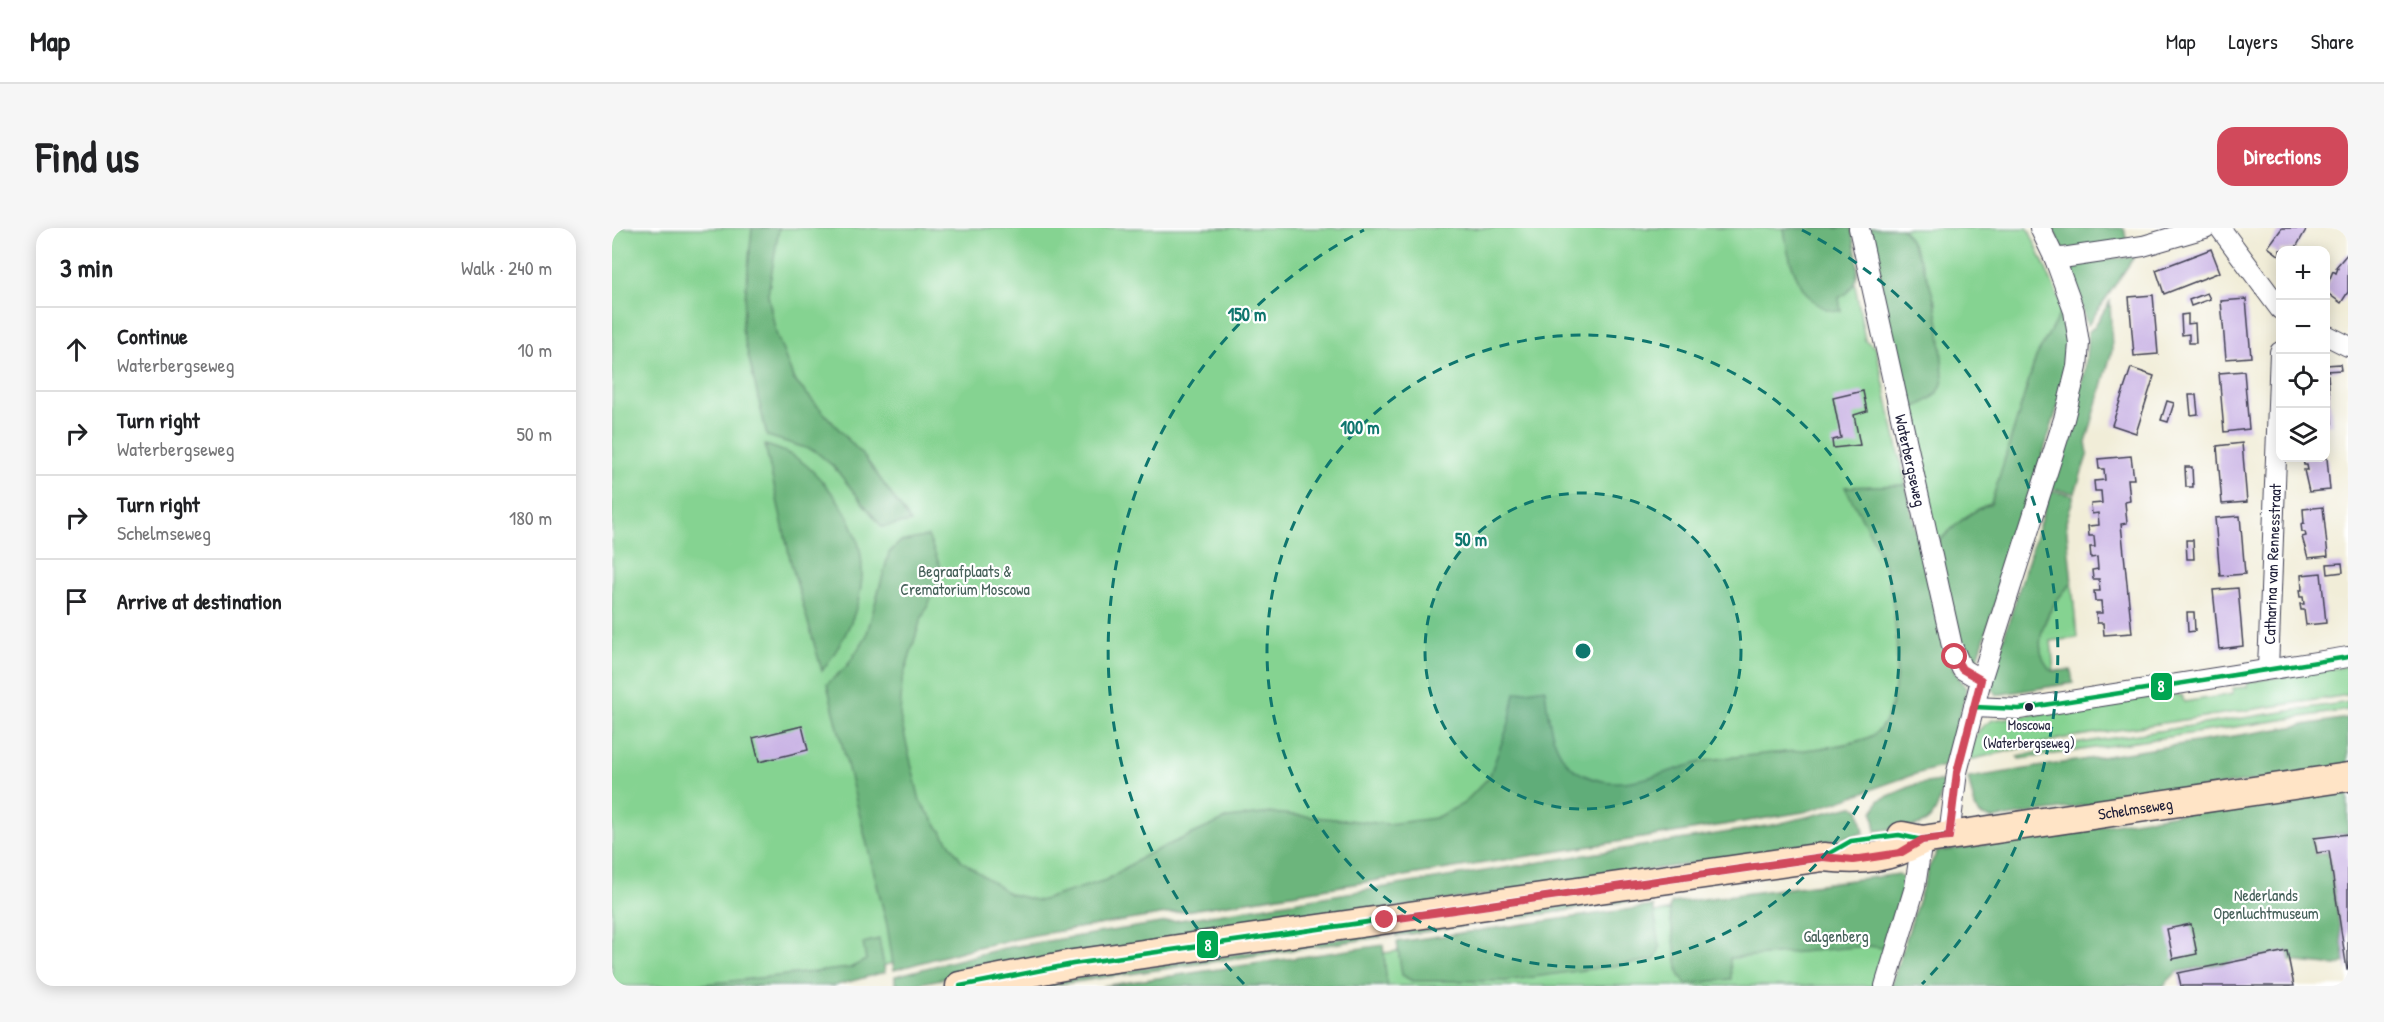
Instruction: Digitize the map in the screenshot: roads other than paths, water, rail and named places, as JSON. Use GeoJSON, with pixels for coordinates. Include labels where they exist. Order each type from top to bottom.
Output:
{"type":"FeatureCollection","features":[{"type":"Feature","properties":{"kind":"main road","name":"Schelmseweg"},"geometry":{"type":"LineString","coordinates":[[960,986],[1073,964],[1823,857],[1851,841],[1899,835],[1935,838],[2348,777]]}},
{"type":"Feature","properties":{"kind":"street","name":"Waterbergseweg"},"geometry":{"type":"LineString","coordinates":[[1859,228],[1952,646],[1962,669],[1981,680]]}},
{"type":"Feature","properties":{"kind":"street"},"geometry":{"type":"LineString","coordinates":[[1885,986],[1916,887],[1957,772],[1981,680],[2064,419],[2077,367],[2079,343],[2074,311],[2055,259],[2040,228]]}},
{"type":"Feature","properties":{"kind":"street"},"geometry":{"type":"LineString","coordinates":[[2055,259],[2143,246],[2205,228]]}},
{"type":"Feature","properties":{"kind":"street"},"geometry":{"type":"LineString","coordinates":[[2220,228],[2276,304]]}},
{"type":"Feature","properties":{"kind":"street"},"geometry":{"type":"LineString","coordinates":[[2330,337],[2348,346]]}},
{"type":"Feature","properties":{"kind":"street","name":"Catharina van Rennesstraat"},"geometry":{"type":"LineString","coordinates":[[2268,669],[2280,354]]}},
{"type":"Feature","properties":{"kind":"street"},"geometry":{"type":"LineString","coordinates":[[1974,707],[2019,709],[2348,657]]}},
{"type":"Feature","properties":{"kind":"place","name":"Moscowa (Waterbergseweg)"},"geometry":{"type":"Point","coordinates":[2029,707]}},
{"type":"Feature","properties":{"kind":"park label","name":"Begraafplaats & Crematorium Moscowa"},"geometry":{"type":"Point","coordinates":[965,580]}},
{"type":"Feature","properties":{"kind":"park label","name":"Nederlands Openluchtmuseum"},"geometry":{"type":"Point","coordinates":[2266,904]}},
{"type":"Feature","properties":{"kind":"park label","name":"Galgenberg"},"geometry":{"type":"Point","coordinates":[1836,936]}}]}
